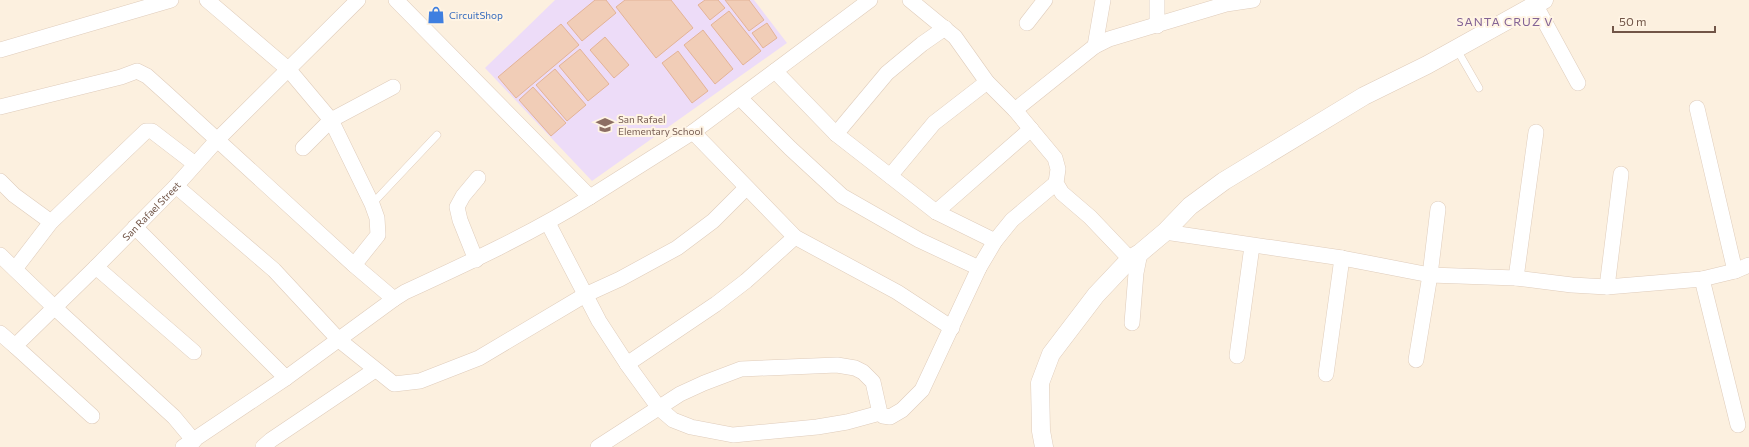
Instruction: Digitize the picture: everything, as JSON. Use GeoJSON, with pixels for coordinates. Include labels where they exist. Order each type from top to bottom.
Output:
{"type":"FeatureCollection","features":[{"type":"Feature","properties":{"kind":"street"},"geometry":{"type":"LineString","coordinates":[[0,50],[172,0]]}},
{"type":"Feature","properties":{"kind":"street"},"geometry":{"type":"LineString","coordinates":[[207,0],[290,70],[331,120],[372,204],[377,218],[378,235],[354,265]]}},
{"type":"Feature","properties":{"kind":"street","name":"San Rafael Street"},"geometry":{"type":"LineString","coordinates":[[15,346],[96,267],[176,186],[218,139],[290,70],[358,0]]}},
{"type":"Feature","properties":{"kind":"street"},"geometry":{"type":"LineString","coordinates":[[396,0],[590,197]]}},
{"type":"Feature","properties":{"kind":"street"},"geometry":{"type":"LineString","coordinates":[[0,255],[54,307],[174,417],[189,444],[286,378],[405,292],[476,260],[548,223],[692,132],[740,98],[870,0]]}},
{"type":"Feature","properties":{"kind":"street"},"geometry":{"type":"LineString","coordinates":[[910,0],[955,37],[987,82],[1015,110],[1055,158],[1058,170],[1056,183],[1062,193],[1135,256],[1136,273],[1132,323]]}},
{"type":"Feature","properties":{"kind":"street"},"geometry":{"type":"LineString","coordinates":[[1027,23],[1045,0]]}},
{"type":"Feature","properties":{"kind":"street"},"geometry":{"type":"LineString","coordinates":[[1096,46],[1103,0]]}},
{"type":"Feature","properties":{"kind":"street"},"geometry":{"type":"LineString","coordinates":[[1157,0],[1157,26]]}},
{"type":"Feature","properties":{"kind":"street"},"geometry":{"type":"LineString","coordinates":[[1015,110],[1096,46],[1109,39],[1157,26],[1226,2],[1253,0]]}},
{"type":"Feature","properties":{"kind":"street"},"geometry":{"type":"LineString","coordinates":[[1044,447],[1041,431],[1040,383],[1051,354],[1096,295],[1135,256],[1165,232],[1190,206],[1224,181],[1364,96],[1427,65],[1539,2],[1578,83]]}},
{"type":"Feature","properties":{"kind":"street"},"geometry":{"type":"LineString","coordinates":[[836,134],[888,73],[922,44],[945,28]]}},
{"type":"Feature","properties":{"kind":"street"},"geometry":{"type":"LineString","coordinates":[[0,107],[121,77],[137,71],[147,76],[218,139],[354,265],[394,299]]}},
{"type":"Feature","properties":{"kind":"street"},"geometry":{"type":"LineString","coordinates":[[775,71],[836,134],[936,212],[995,242]]}},
{"type":"Feature","properties":{"kind":"street"},"geometry":{"type":"LineString","coordinates":[[890,176],[934,123],[987,82]]}},
{"type":"Feature","properties":{"kind":"street"},"geometry":{"type":"LineString","coordinates":[[304,148],[331,120],[393,87]]}},
{"type":"Feature","properties":{"kind":"street"},"geometry":{"type":"LineString","coordinates":[[740,98],[790,148],[842,196],[919,240],[979,268]]}},
{"type":"Feature","properties":{"kind":"street"},"geometry":{"type":"LineString","coordinates":[[1165,232],[1252,246],[1342,258],[1430,275],[1516,278],[1572,285],[1607,287],[1702,279],[1742,268],[1697,108]]}},
{"type":"Feature","properties":{"kind":"street"},"geometry":{"type":"LineString","coordinates":[[936,212],[1031,129]]}},
{"type":"Feature","properties":{"kind":"street"},"geometry":{"type":"LineString","coordinates":[[15,269],[51,222],[146,131],[152,131],[195,164]]}},
{"type":"Feature","properties":{"kind":"street"},"geometry":{"type":"LineString","coordinates":[[692,132],[795,238],[897,292],[952,328]]}},
{"type":"Feature","properties":{"kind":"street"},"geometry":{"type":"LineString","coordinates":[[1516,278],[1536,132]]}},
{"type":"Feature","properties":{"kind":"street"},"geometry":{"type":"LineString","coordinates":[[1607,287],[1621,174]]}},
{"type":"Feature","properties":{"kind":"street"},"geometry":{"type":"LineString","coordinates":[[476,260],[460,220],[457,207],[463,196],[478,178]]}},
{"type":"Feature","properties":{"kind":"street"},"geometry":{"type":"LineString","coordinates":[[0,181],[14,195],[51,222]]}},
{"type":"Feature","properties":{"kind":"street"},"geometry":{"type":"LineString","coordinates":[[598,447],[680,394],[704,383],[741,370],[837,365],[855,368],[863,372],[873,382],[880,413],[883,416],[890,417],[902,410],[922,390],[979,268],[995,242],[1012,220],[1056,183]]}},
{"type":"Feature","properties":{"kind":"street"},"geometry":{"type":"LineString","coordinates":[[176,186],[274,270],[339,340],[394,384],[420,381],[479,358],[585,295],[620,279],[677,248],[713,221],[746,188]]}},
{"type":"Feature","properties":{"kind":"street"},"geometry":{"type":"LineString","coordinates":[[1416,360],[1430,275],[1438,209]]}},
{"type":"Feature","properties":{"kind":"street"},"geometry":{"type":"LineString","coordinates":[[548,223],[585,295],[626,364],[659,408],[674,420],[691,427],[733,435],[817,427],[847,422],[880,413]]}},
{"type":"Feature","properties":{"kind":"street"},"geometry":{"type":"LineString","coordinates":[[135,227],[286,378]]}},
{"type":"Feature","properties":{"kind":"street"},"geometry":{"type":"LineString","coordinates":[[626,364],[716,304],[746,281],[795,238]]}},
{"type":"Feature","properties":{"kind":"street"},"geometry":{"type":"LineString","coordinates":[[1237,356],[1252,246]]}},
{"type":"Feature","properties":{"kind":"street"},"geometry":{"type":"LineString","coordinates":[[1326,374],[1342,258]]}},
{"type":"Feature","properties":{"kind":"street"},"geometry":{"type":"LineString","coordinates":[[96,267],[194,352]]}},
{"type":"Feature","properties":{"kind":"street"},"geometry":{"type":"LineString","coordinates":[[1702,279],[1738,425]]}},
{"type":"Feature","properties":{"kind":"street"},"geometry":{"type":"LineString","coordinates":[[0,334],[92,416]]}},
{"type":"Feature","properties":{"kind":"street"},"geometry":{"type":"LineString","coordinates":[[263,447],[271,440],[375,370]]}},
{"type":"Feature","properties":{"kind":"lane"},"geometry":{"type":"LineString","coordinates":[[1456,48],[1480,88]]}},
{"type":"Feature","properties":{"kind":"lane"},"geometry":{"type":"LineString","coordinates":[[372,204],[437,135]]}},
{"type":"Feature","properties":{"kind":"shaded area","name":"San Rafael Elementary School"},"geometry":{"type":"Polygon","coordinates":[[[555,0],[754,0],[787,43],[592,181],[485,68],[555,0]]]}},
{"type":"Feature","properties":{"kind":"building"},"geometry":{"type":"Polygon","coordinates":[[[595,0],[606,0],[616,13],[582,41],[567,23],[595,0]]]}},
{"type":"Feature","properties":{"kind":"building"},"geometry":{"type":"Polygon","coordinates":[[[625,0],[671,0],[693,28],[656,58],[616,7],[625,0]]]}},
{"type":"Feature","properties":{"kind":"building"},"geometry":{"type":"Polygon","coordinates":[[[705,0],[718,0],[725,8],[710,20],[698,5],[705,0]]]}},
{"type":"Feature","properties":{"kind":"building"},"geometry":{"type":"Polygon","coordinates":[[[725,0],[749,0],[764,20],[749,31],[725,0]]]}},
{"type":"Feature","properties":{"kind":"building"},"geometry":{"type":"Polygon","coordinates":[[[729,11],[761,51],[743,65],[711,25],[729,11]]]}},
{"type":"Feature","properties":{"kind":"building"},"geometry":{"type":"Polygon","coordinates":[[[767,23],[777,38],[763,48],[752,33],[767,23]]]}},
{"type":"Feature","properties":{"kind":"building"},"geometry":{"type":"Polygon","coordinates":[[[561,24],[579,45],[516,98],[498,77],[561,24]]]}},
{"type":"Feature","properties":{"kind":"building"},"geometry":{"type":"Polygon","coordinates":[[[703,30],[733,69],[715,84],[684,45],[703,30]]]}},
{"type":"Feature","properties":{"kind":"building"},"geometry":{"type":"Polygon","coordinates":[[[605,37],[629,65],[614,78],[590,50],[605,37]]]}},
{"type":"Feature","properties":{"kind":"building"},"geometry":{"type":"Polygon","coordinates":[[[580,49],[609,84],[588,101],[559,66],[580,49]]]}},
{"type":"Feature","properties":{"kind":"building"},"geometry":{"type":"Polygon","coordinates":[[[678,51],[708,91],[692,103],[662,63],[678,51]]]}},
{"type":"Feature","properties":{"kind":"building"},"geometry":{"type":"Polygon","coordinates":[[[555,69],[586,105],[567,121],[536,85],[555,69]]]}},
{"type":"Feature","properties":{"kind":"building"},"geometry":{"type":"Polygon","coordinates":[[[533,87],[566,123],[551,136],[519,100],[533,87]]]}},
{"type":"Feature","properties":{"kind":"place","name":"CircuitShop"},"geometry":{"type":"Point","coordinates":[436,15]}},
{"type":"Feature","properties":{"kind":"place","name":"San Rafael Elementary School"},"geometry":{"type":"Point","coordinates":[605,125]}},
{"type":"Feature","properties":{"kind":"district","name":"SANTA CRUZ V"},"geometry":{"type":"Point","coordinates":[1505,21]}}]}
